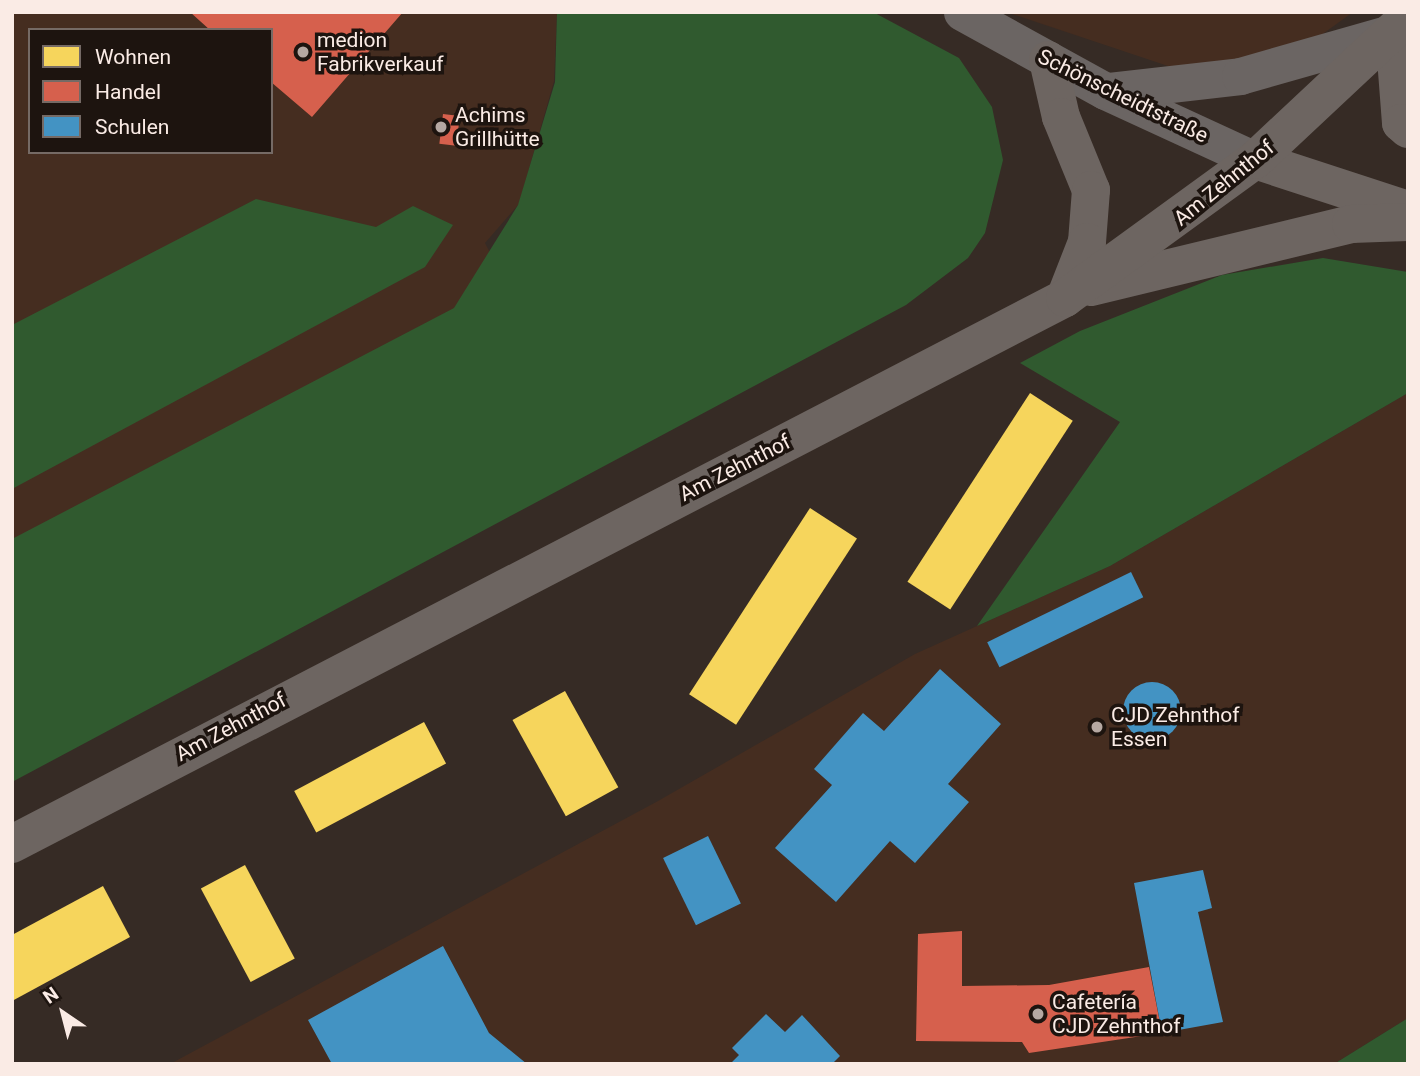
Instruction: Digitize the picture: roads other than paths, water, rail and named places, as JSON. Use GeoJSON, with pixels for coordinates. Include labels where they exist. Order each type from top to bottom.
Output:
{"type":"FeatureCollection","features":[{"type":"Feature","properties":{"kind":"main road"},"geometry":{"type":"LineString","coordinates":[[1401,25],[1401,123],[1408,129]]}},
{"type":"Feature","properties":{"kind":"main road","name":"Am Zehnthof"},"geometry":{"type":"LineString","coordinates":[[12,844],[1072,294],[1255,160],[1401,25]]}},
{"type":"Feature","properties":{"kind":"main road"},"geometry":{"type":"LineString","coordinates":[[1048,60],[1061,117],[1091,190],[1087,242],[1072,294],[1164,274],[1352,224],[1408,222]]}},
{"type":"Feature","properties":{"kind":"main road","name":"Schönscheidtstraße"},"geometry":{"type":"LineString","coordinates":[[1255,160],[1408,210]]}},
{"type":"Feature","properties":{"kind":"street","name":"Schönscheidtstraße"},"geometry":{"type":"LineString","coordinates":[[962,12],[1105,91],[1255,160]]}},
{"type":"Feature","properties":{"kind":"street"},"geometry":{"type":"LineString","coordinates":[[1105,91],[1240,76],[1401,25]]}},
{"type":"Feature","properties":{"kind":"place","name":"medion Fabrikverkauf"},"geometry":{"type":"Point","coordinates":[303,52]}},
{"type":"Feature","properties":{"kind":"place","name":"Achims Grillhütte"},"geometry":{"type":"Point","coordinates":[441,127]}},
{"type":"Feature","properties":{"kind":"place","name":"CJD Zehnthof Essen"},"geometry":{"type":"Point","coordinates":[1097,727]}},
{"type":"Feature","properties":{"kind":"place","name":"Cafetería CJD Zehnthof"},"geometry":{"type":"Point","coordinates":[1038,1014]}}]}
